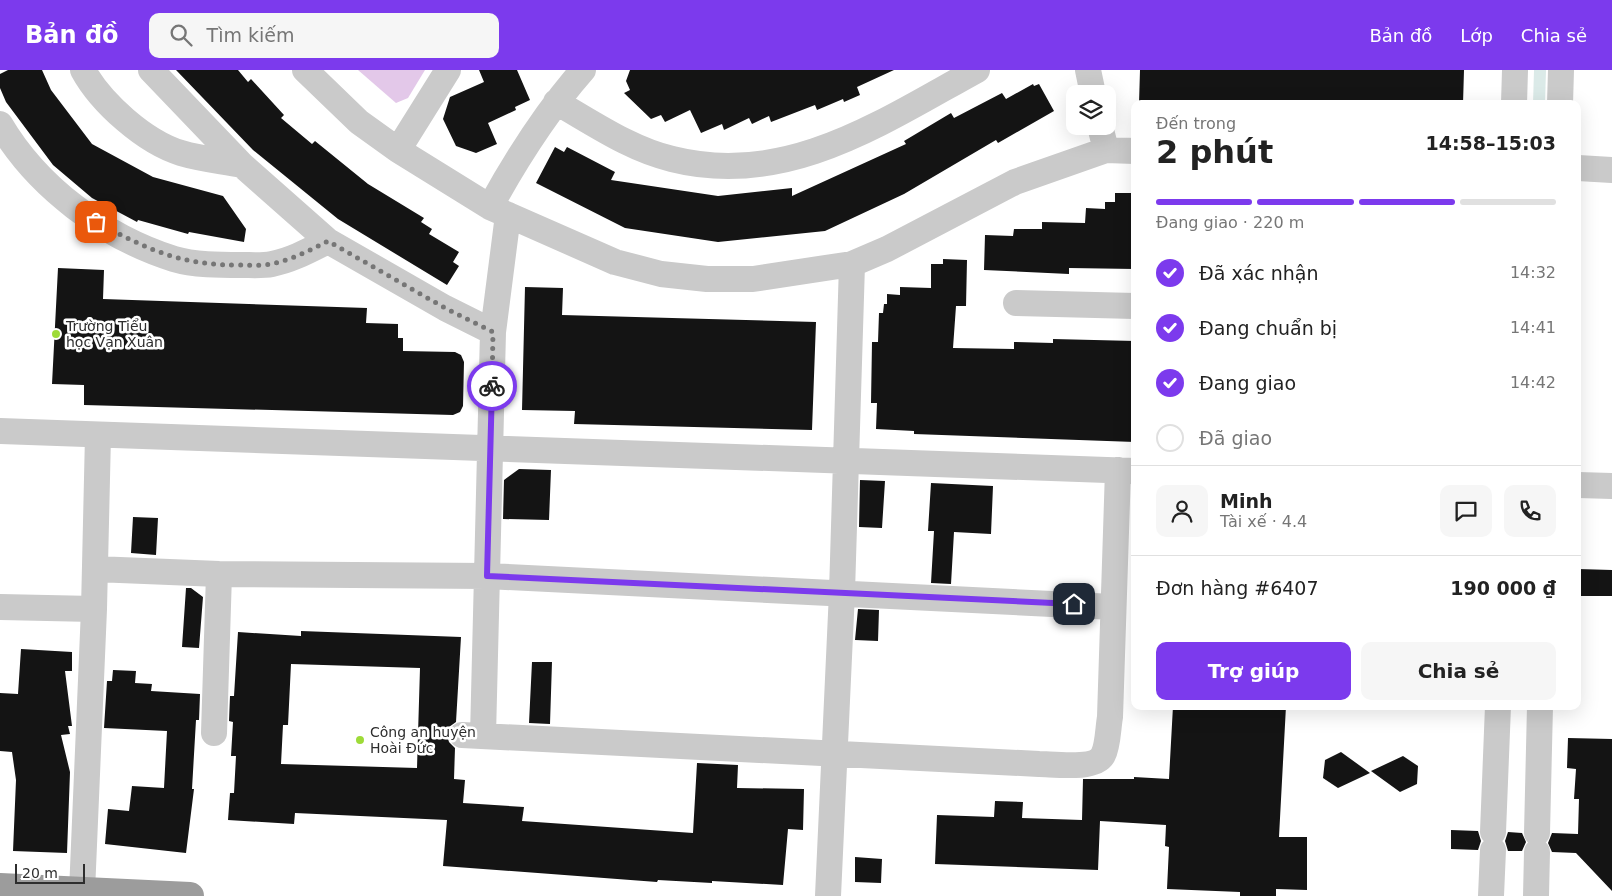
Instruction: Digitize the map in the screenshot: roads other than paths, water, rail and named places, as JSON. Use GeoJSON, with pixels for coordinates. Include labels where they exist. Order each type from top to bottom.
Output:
{"type":"FeatureCollection","features":[{"type":"Feature","properties":{"kind":"highway"},"geometry":{"type":"LineString","coordinates":[[0,887],[190,896]]}},
{"type":"Feature","properties":{"kind":"street"},"geometry":{"type":"LineString","coordinates":[[83,70],[111,107],[140,130],[166,146],[202,158],[242,165]]}},
{"type":"Feature","properties":{"kind":"street"},"geometry":{"type":"LineString","coordinates":[[304,70],[359,122],[398,150],[499,211],[615,262],[661,274],[707,278],[753,278],[852,264],[887,249],[1103,138],[1131,149]]}},
{"type":"Feature","properties":{"kind":"street"},"geometry":{"type":"LineString","coordinates":[[398,150],[448,70]]}},
{"type":"Feature","properties":{"kind":"street"},"geometry":{"type":"LineString","coordinates":[[0,431],[98,434],[490,448],[1126,471],[1113,607],[1110,717],[1103,755],[1098,761],[1085,764],[1039,764],[473,736],[487,576],[490,448],[493,332],[499,211],[514,163],[556,102],[583,70]]}},
{"type":"Feature","properties":{"kind":"street"},"geometry":{"type":"LineString","coordinates":[[556,102],[630,144],[671,159],[710,165],[762,164],[808,155],[852,138],[977,70]]}},
{"type":"Feature","properties":{"kind":"street"},"geometry":{"type":"LineString","coordinates":[[1088,70],[1091,85]]}},
{"type":"Feature","properties":{"kind":"street"},"geometry":{"type":"LineString","coordinates":[[1514,100],[1515,70]]}},
{"type":"Feature","properties":{"kind":"street"},"geometry":{"type":"LineString","coordinates":[[1560,100],[1561,70]]}},
{"type":"Feature","properties":{"kind":"street"},"geometry":{"type":"LineString","coordinates":[[153,71],[242,165],[328,241],[445,308],[493,332]]}},
{"type":"Feature","properties":{"kind":"street"},"geometry":{"type":"LineString","coordinates":[[0,124],[31,166],[63,198],[96,222],[136,243],[175,259],[224,265],[270,264],[299,256],[328,241]]}},
{"type":"Feature","properties":{"kind":"street"},"geometry":{"type":"LineString","coordinates":[[1581,168],[1612,170]]}},
{"type":"Feature","properties":{"kind":"street"},"geometry":{"type":"LineString","coordinates":[[828,896],[847,461],[852,264]]}},
{"type":"Feature","properties":{"kind":"street"},"geometry":{"type":"LineString","coordinates":[[1016,303],[1131,306]]}},
{"type":"Feature","properties":{"kind":"street"},"geometry":{"type":"LineString","coordinates":[[82,892],[94,609],[98,434]]}},
{"type":"Feature","properties":{"kind":"street"},"geometry":{"type":"LineString","coordinates":[[1581,485],[1612,486]]}},
{"type":"Feature","properties":{"kind":"street"},"geometry":{"type":"LineString","coordinates":[[95,569],[219,574],[487,576],[842,592],[1113,607]]}},
{"type":"Feature","properties":{"kind":"street"},"geometry":{"type":"LineString","coordinates":[[214,732],[219,574]]}},
{"type":"Feature","properties":{"kind":"street"},"geometry":{"type":"LineString","coordinates":[[0,606],[94,609]]}},
{"type":"Feature","properties":{"kind":"street"},"geometry":{"type":"LineString","coordinates":[[1491,896],[1498,710]]}},
{"type":"Feature","properties":{"kind":"street"},"geometry":{"type":"LineString","coordinates":[[1536,896],[1540,710]]}},
{"type":"Feature","properties":{"kind":"place","name":"Trường Tiểu học Vạn Xuân"},"geometry":{"type":"Point","coordinates":[56,334]}},
{"type":"Feature","properties":{"kind":"place","name":"Công an huyện Hoài Đức"},"geometry":{"type":"Point","coordinates":[360,740]}}]}
